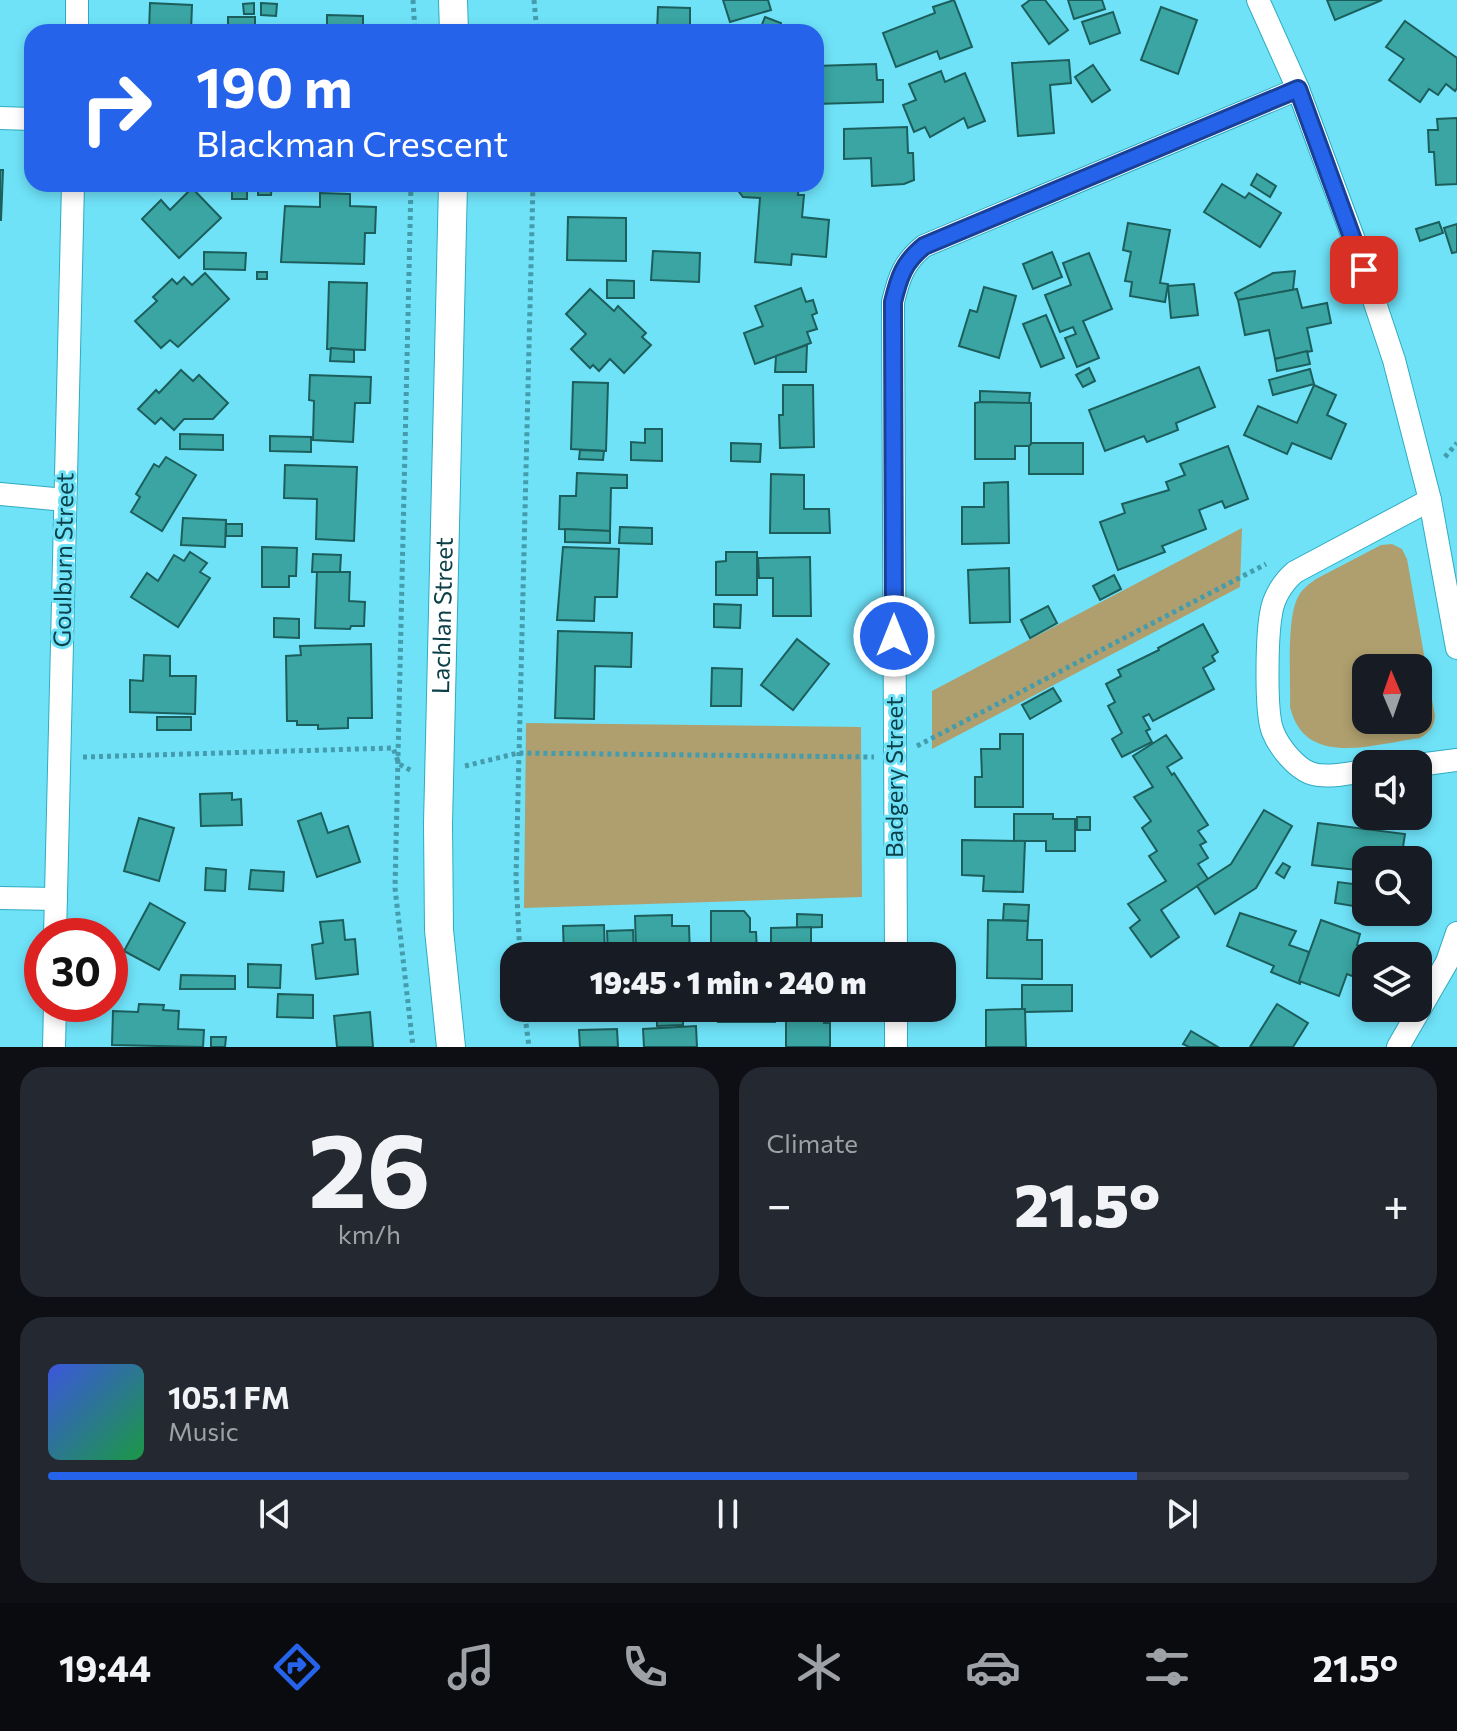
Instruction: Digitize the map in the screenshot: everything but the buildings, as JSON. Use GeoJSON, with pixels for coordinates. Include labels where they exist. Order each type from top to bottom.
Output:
{"type":"FeatureCollection","features":[{"type":"Feature","properties":{"kind":"street"},"geometry":{"type":"LineString","coordinates":[[77,0],[77,24]]}},
{"type":"Feature","properties":{"kind":"street"},"geometry":{"type":"LineString","coordinates":[[453,0],[454,24]]}},
{"type":"Feature","properties":{"kind":"street"},"geometry":{"type":"LineString","coordinates":[[1258,0],[1298,89],[1394,360],[1430,500],[1457,648]]}},
{"type":"Feature","properties":{"kind":"street","name":"Badgery Street"},"geometry":{"type":"LineString","coordinates":[[896,942],[893,302],[900,273],[910,257],[924,246],[1298,89]]}},
{"type":"Feature","properties":{"kind":"street"},"geometry":{"type":"LineString","coordinates":[[0,118],[24,119]]}},
{"type":"Feature","properties":{"kind":"street","name":"Goulburn Street"},"geometry":{"type":"LineString","coordinates":[[55,918],[73,192]]}},
{"type":"Feature","properties":{"kind":"street","name":"Lachlan Street"},"geometry":{"type":"LineString","coordinates":[[451,1047],[439,930],[439,772],[453,192]]}},
{"type":"Feature","properties":{"kind":"street"},"geometry":{"type":"LineString","coordinates":[[0,494],[65,500]]}},
{"type":"Feature","properties":{"kind":"street"},"geometry":{"type":"LineString","coordinates":[[1352,773],[1330,776],[1310,773],[1292,761],[1273,733],[1268,709],[1271,612],[1282,586],[1295,572],[1430,500]]}},
{"type":"Feature","properties":{"kind":"street"},"geometry":{"type":"LineString","coordinates":[[1432,763],[1457,760]]}},
{"type":"Feature","properties":{"kind":"street"},"geometry":{"type":"LineString","coordinates":[[0,898],[56,899]]}},
{"type":"Feature","properties":{"kind":"street"},"geometry":{"type":"LineString","coordinates":[[1398,1047],[1447,962],[1457,933]]}},
{"type":"Feature","properties":{"kind":"street"},"geometry":{"type":"LineString","coordinates":[[54,1047],[55,1022]]}},
{"type":"Feature","properties":{"kind":"street"},"geometry":{"type":"LineString","coordinates":[[896,1022],[896,1047]]}},
{"type":"Feature","properties":{"kind":"path"},"geometry":{"type":"LineString","coordinates":[[413,0],[414,24]]}},
{"type":"Feature","properties":{"kind":"path"},"geometry":{"type":"LineString","coordinates":[[534,0],[536,24]]}},
{"type":"Feature","properties":{"kind":"path"},"geometry":{"type":"LineString","coordinates":[[411,192],[395,888],[413,1047]]}},
{"type":"Feature","properties":{"kind":"path"},"geometry":{"type":"LineString","coordinates":[[519,942],[516,878],[518,753],[533,192]]}},
{"type":"Feature","properties":{"kind":"path"},"geometry":{"type":"LineString","coordinates":[[439,772],[518,753],[895,757],[1276,559]]}},
{"type":"Feature","properties":{"kind":"path"},"geometry":{"type":"LineString","coordinates":[[59,757],[393,748],[399,764]]}},
{"type":"Feature","properties":{"kind":"path"},"geometry":{"type":"LineString","coordinates":[[526,1022],[529,1047]]}},
{"type":"Feature","properties":{"kind":"shaded area"},"geometry":{"type":"Polygon","coordinates":[[[1242,528],[1240,587],[932,749],[932,691],[1242,528]]]}},
{"type":"Feature","properties":{"kind":"shaded area"},"geometry":{"type":"Polygon","coordinates":[[[1392,544],[1402,549],[1407,559],[1424,654],[1352,654],[1352,734],[1425,734],[1420,738],[1343,748],[1325,746],[1310,739],[1298,726],[1290,707],[1290,635],[1298,597],[1316,579],[1381,545],[1392,544]]]}},
{"type":"Feature","properties":{"kind":"shaded area"},"geometry":{"type":"Polygon","coordinates":[[[1432,699],[1435,716],[1432,726],[1432,699]]]}},
{"type":"Feature","properties":{"kind":"shaded area"},"geometry":{"type":"Polygon","coordinates":[[[526,723],[861,727],[862,897],[524,908],[526,723]]]}},
{"type":"Feature","properties":{"kind":"route"},"geometry":{"type":"LineString","coordinates":[[894,636],[893,302],[900,273],[910,257],[924,246],[1298,89],[1364,270]]}}]}
